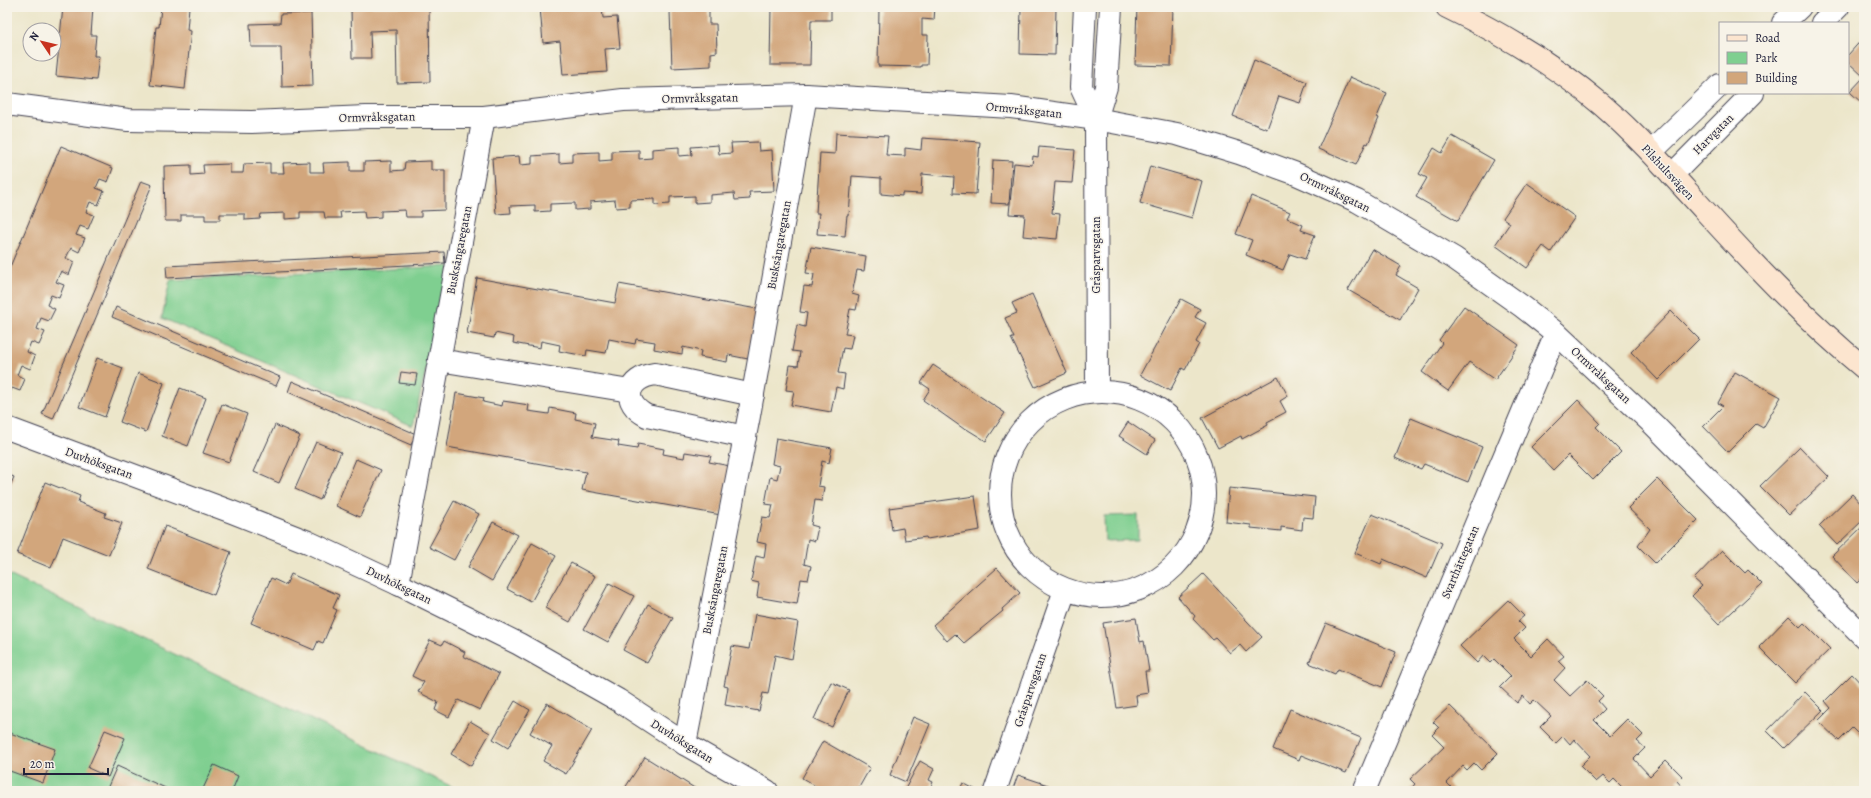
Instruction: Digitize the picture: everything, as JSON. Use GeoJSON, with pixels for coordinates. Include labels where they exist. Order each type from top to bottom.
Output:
{"type":"FeatureCollection","features":[{"type":"Feature","properties":{"kind":"street","name":"Gråsparvsgatan"},"geometry":{"type":"LineString","coordinates":[[1085,7],[1082,87],[1096,118]]}},
{"type":"Feature","properties":{"kind":"street","name":"Gråsparvsgatan"},"geometry":{"type":"LineString","coordinates":[[1097,392],[1096,118],[1106,87],[1111,7]]}},
{"type":"Feature","properties":{"kind":"street","name":"Pilshultsvägen"},"geometry":{"type":"LineString","coordinates":[[1447,7],[1495,30],[1556,69],[1602,105],[1651,152],[1776,288],[1864,368]]}},
{"type":"Feature","properties":{"kind":"street"},"geometry":{"type":"LineString","coordinates":[[1784,22],[1800,7]]}},
{"type":"Feature","properties":{"kind":"street"},"geometry":{"type":"LineString","coordinates":[[1823,22],[1838,7]]}},
{"type":"Feature","properties":{"kind":"street"},"geometry":{"type":"LineString","coordinates":[[1651,152],[1719,86]]}},
{"type":"Feature","properties":{"kind":"street","name":"Harvgatan"},"geometry":{"type":"LineString","coordinates":[[1672,175],[1752,94]]}},
{"type":"Feature","properties":{"kind":"street","name":"Ormvråksgatan"},"geometry":{"type":"LineString","coordinates":[[7,104],[128,120],[252,122],[366,116],[484,117],[622,100],[806,95],[1011,107],[1096,118],[1177,134],[1239,153],[1294,173],[1357,201],[1454,258],[1523,307],[1556,333],[1654,425],[1864,637]]}},
{"type":"Feature","properties":{"kind":"street","name":"Busksångaregatan"},"geometry":{"type":"LineString","coordinates":[[685,744],[745,437],[806,95]]}},
{"type":"Feature","properties":{"kind":"street","name":"Busksångaregatan"},"geometry":{"type":"LineString","coordinates":[[398,584],[484,117]]}},
{"type":"Feature","properties":{"kind":"street","name":"Svarthättegatan"},"geometry":{"type":"LineString","coordinates":[[1364,791],[1556,333]]}},
{"type":"Feature","properties":{"kind":"street"},"geometry":{"type":"LineString","coordinates":[[439,360],[630,391]]}},
{"type":"Feature","properties":{"kind":"street"},"geometry":{"type":"LineString","coordinates":[[745,437],[647,416],[634,406],[631,401],[630,391],[633,383],[640,378],[655,374],[753,394]]}},
{"type":"Feature","properties":{"kind":"street"},"geometry":{"type":"LineString","coordinates":[[1097,392],[1118,393],[1139,399],[1158,408],[1174,422],[1188,438],[1198,458],[1203,478],[1204,500],[1201,521],[1193,541],[1182,559],[1166,574],[1148,586],[1128,593],[1107,597],[1086,595],[1065,590],[1043,578],[1024,560],[1010,539],[1002,514],[1000,489],[1005,463],[1012,447],[1033,419],[1047,408],[1063,400],[1079,395],[1097,392]]}},
{"type":"Feature","properties":{"kind":"street","name":"Duvhöksgatan"},"geometry":{"type":"LineString","coordinates":[[7,428],[308,542],[398,584],[519,644],[618,700],[685,744],[766,791]]}},
{"type":"Feature","properties":{"kind":"street","name":"Gråsparvsgatan"},"geometry":{"type":"LineString","coordinates":[[995,791],[1065,590]]}},
{"type":"Feature","properties":{"kind":"green space"},"geometry":{"type":"Polygon","coordinates":[[[450,266],[413,426],[162,318],[170,280],[450,266]]]}},
{"type":"Feature","properties":{"kind":"green space"},"geometry":{"type":"Polygon","coordinates":[[[1138,515],[1138,540],[1105,541],[1104,516],[1138,515]]]}},
{"type":"Feature","properties":{"kind":"green space"},"geometry":{"type":"Polygon","coordinates":[[[7,574],[461,791],[7,791],[7,574]]]}},
{"type":"Feature","properties":{"kind":"building"},"geometry":{"type":"Polygon","coordinates":[[[63,7],[93,7],[91,35],[96,35],[94,56],[99,56],[96,80],[56,76],[57,62],[62,62],[61,22],[63,7]]]}},
{"type":"Feature","properties":{"kind":"building"},"geometry":{"type":"Polygon","coordinates":[[[161,7],[189,7],[187,30],[191,31],[185,89],[150,85],[156,27],[159,27],[161,7]]]}},
{"type":"Feature","properties":{"kind":"building"},"geometry":{"type":"Polygon","coordinates":[[[351,7],[429,7],[430,82],[397,83],[396,30],[370,31],[371,58],[352,58],[351,7]]]}},
{"type":"Feature","properties":{"kind":"building"},"geometry":{"type":"Polygon","coordinates":[[[540,7],[602,7],[603,18],[617,17],[620,48],[605,49],[607,72],[563,75],[560,41],[543,43],[540,7]]]}},
{"type":"Feature","properties":{"kind":"building"},"geometry":{"type":"Polygon","coordinates":[[[771,7],[831,7],[831,20],[811,20],[810,65],[770,65],[771,7]]]}},
{"type":"Feature","properties":{"kind":"building"},"geometry":{"type":"Polygon","coordinates":[[[879,7],[935,7],[934,20],[922,19],[922,35],[928,35],[927,65],[921,65],[921,67],[878,66],[879,7]]]}},
{"type":"Feature","properties":{"kind":"building"},"geometry":{"type":"Polygon","coordinates":[[[1021,7],[1056,7],[1055,55],[1020,54],[1021,7]]]}},
{"type":"Feature","properties":{"kind":"building"},"geometry":{"type":"Polygon","coordinates":[[[1137,7],[1173,7],[1171,66],[1135,65],[1137,7]]]}},
{"type":"Feature","properties":{"kind":"building"},"geometry":{"type":"Polygon","coordinates":[[[709,10],[709,24],[716,24],[717,52],[711,53],[711,66],[672,68],[670,11],[709,10]]]}},
{"type":"Feature","properties":{"kind":"building"},"geometry":{"type":"Polygon","coordinates":[[[311,13],[313,86],[282,87],[281,47],[251,47],[250,24],[280,23],[281,14],[311,13]]]}},
{"type":"Feature","properties":{"kind":"building"},"geometry":{"type":"Polygon","coordinates":[[[1864,37],[1864,77],[1849,63],[1849,54],[1864,37]]]}},
{"type":"Feature","properties":{"kind":"building"},"geometry":{"type":"Polygon","coordinates":[[[1254,60],[1307,82],[1300,103],[1279,96],[1267,129],[1233,116],[1254,60]]]}},
{"type":"Feature","properties":{"kind":"building"},"geometry":{"type":"Polygon","coordinates":[[[1350,77],[1387,93],[1377,117],[1379,118],[1368,144],[1366,143],[1356,165],[1318,149],[1350,77]]]}},
{"type":"Feature","properties":{"kind":"building"},"geometry":{"type":"Polygon","coordinates":[[[1864,77],[1864,105],[1850,92],[1864,77]]]}},
{"type":"Feature","properties":{"kind":"building"},"geometry":{"type":"Polygon","coordinates":[[[836,133],[888,136],[886,155],[905,156],[905,148],[921,150],[922,138],[980,142],[976,194],[953,193],[954,177],[922,174],[921,194],[902,193],[902,196],[881,194],[881,178],[852,176],[849,215],[847,215],[845,236],[817,234],[819,213],[816,213],[820,153],[835,154],[836,133]]]}},
{"type":"Feature","properties":{"kind":"building"},"geometry":{"type":"Polygon","coordinates":[[[1452,136],[1494,160],[1458,221],[1416,197],[1427,178],[1419,174],[1434,148],[1442,153],[1452,136]]]}},
{"type":"Feature","properties":{"kind":"building"},"geometry":{"type":"Polygon","coordinates":[[[758,142],[759,151],[772,150],[774,191],[749,192],[750,199],[735,200],[734,193],[710,195],[710,202],[695,203],[695,196],[670,197],[670,204],[655,205],[655,199],[630,200],[630,207],[616,208],[615,200],[590,202],[590,209],[575,210],[575,203],[550,204],[550,211],[535,212],[535,205],[510,206],[511,213],[496,214],[492,158],[519,156],[520,165],[532,164],[532,156],[559,154],[559,163],[572,162],[572,153],[599,152],[599,161],[612,160],[612,151],[639,150],[639,159],[652,158],[652,149],[679,147],[679,156],[692,155],[691,147],[718,145],[719,154],[732,153],[731,143],[758,142]]]}},
{"type":"Feature","properties":{"kind":"building"},"geometry":{"type":"Polygon","coordinates":[[[61,146],[113,168],[108,182],[100,179],[96,188],[104,191],[98,205],[90,202],[86,212],[94,215],[88,229],[80,226],[76,235],[85,238],[79,252],[71,248],[66,258],[74,262],[69,275],[61,271],[56,282],[64,285],[59,298],[51,295],[47,305],[55,309],[49,321],[41,318],[37,329],[45,332],[39,345],[31,342],[27,352],[35,356],[30,369],[21,365],[17,375],[25,379],[20,391],[12,388],[7,400],[7,274],[61,146]]]}},
{"type":"Feature","properties":{"kind":"building"},"geometry":{"type":"Polygon","coordinates":[[[1039,147],[1075,150],[1072,183],[1055,182],[1052,213],[1060,214],[1057,239],[1023,236],[1025,215],[1009,214],[1014,163],[1032,165],[1033,156],[1038,157],[1039,147]]]}},
{"type":"Feature","properties":{"kind":"building"},"geometry":{"type":"Polygon","coordinates":[[[993,160],[1012,161],[1009,204],[991,203],[993,160]]]}},
{"type":"Feature","properties":{"kind":"building"},"geometry":{"type":"Polygon","coordinates":[[[391,161],[391,171],[404,170],[405,162],[431,161],[431,170],[445,170],[445,210],[421,211],[421,217],[406,217],[405,210],[381,211],[381,217],[365,218],[364,211],[340,212],[341,218],[325,218],[324,212],[300,212],[300,218],[285,219],[285,213],[261,214],[260,219],[245,220],[245,214],[220,214],[220,220],[205,220],[205,215],[181,215],[181,221],[165,221],[164,166],[191,165],[191,175],[204,174],[203,165],[230,164],[230,173],[243,173],[244,164],[270,163],[270,173],[284,173],[283,163],[310,162],[310,172],[324,172],[323,163],[350,162],[350,171],[364,171],[364,162],[391,161]]]}},
{"type":"Feature","properties":{"kind":"building"},"geometry":{"type":"Polygon","coordinates":[[[1150,166],[1202,181],[1192,218],[1140,203],[1150,166]]]}},
{"type":"Feature","properties":{"kind":"building"},"geometry":{"type":"Polygon","coordinates":[[[141,181],[152,185],[53,419],[42,414],[141,181]]]}},
{"type":"Feature","properties":{"kind":"building"},"geometry":{"type":"Polygon","coordinates":[[[1527,183],[1575,217],[1551,252],[1543,246],[1527,268],[1495,245],[1510,223],[1503,218],[1527,183]]]}},
{"type":"Feature","properties":{"kind":"building"},"geometry":{"type":"Polygon","coordinates":[[[1251,196],[1290,212],[1287,218],[1303,225],[1301,230],[1315,235],[1305,259],[1290,254],[1283,270],[1246,255],[1252,240],[1236,234],[1251,196]]]}},
{"type":"Feature","properties":{"kind":"building"},"geometry":{"type":"Polygon","coordinates":[[[811,247],[866,256],[864,271],[857,270],[852,294],[859,296],[856,310],[850,309],[845,334],[853,335],[850,349],[843,348],[838,373],[845,374],[843,389],[836,387],[831,412],[791,405],[794,391],[786,390],[790,365],[798,366],[800,352],[792,351],[797,325],[805,327],[807,313],[800,312],[804,286],[812,287],[814,274],[806,273],[811,247]]]}},
{"type":"Feature","properties":{"kind":"building"},"geometry":{"type":"Polygon","coordinates":[[[1372,249],[1401,266],[1396,275],[1418,288],[1400,320],[1348,290],[1372,249]]]}},
{"type":"Feature","properties":{"kind":"building"},"geometry":{"type":"Polygon","coordinates":[[[444,252],[445,263],[167,278],[166,266],[444,252]]]}},
{"type":"Feature","properties":{"kind":"building"},"geometry":{"type":"Polygon","coordinates":[[[477,278],[615,303],[619,284],[757,309],[748,359],[728,355],[727,362],[700,357],[701,351],[683,347],[682,354],[654,349],[655,342],[636,339],[635,344],[609,339],[606,353],[587,350],[586,356],[559,351],[560,345],[541,341],[540,348],[513,343],[514,337],[495,333],[494,338],[467,333],[477,278]]]}},
{"type":"Feature","properties":{"kind":"building"},"geometry":{"type":"Polygon","coordinates":[[[1032,294],[1067,373],[1035,387],[1011,338],[1014,338],[1005,318],[1017,313],[1012,303],[1032,294]]]}},
{"type":"Feature","properties":{"kind":"building"},"geometry":{"type":"Polygon","coordinates":[[[1181,299],[1200,309],[1195,317],[1206,323],[1196,342],[1199,344],[1185,370],[1182,368],[1170,391],[1140,375],[1181,299]]]}},
{"type":"Feature","properties":{"kind":"building"},"geometry":{"type":"Polygon","coordinates":[[[1464,306],[1519,345],[1495,380],[1469,362],[1448,391],[1422,372],[1442,343],[1439,340],[1464,306]]]}},
{"type":"Feature","properties":{"kind":"building"},"geometry":{"type":"Polygon","coordinates":[[[116,307],[280,377],[276,386],[112,317],[116,307]]]}},
{"type":"Feature","properties":{"kind":"building"},"geometry":{"type":"Polygon","coordinates":[[[1671,311],[1699,339],[1658,380],[1631,352],[1671,311]]]}},
{"type":"Feature","properties":{"kind":"building"},"geometry":{"type":"Polygon","coordinates":[[[97,358],[123,368],[105,417],[79,407],[97,358]]]}},
{"type":"Feature","properties":{"kind":"building"},"geometry":{"type":"Polygon","coordinates":[[[933,365],[1005,413],[986,441],[965,428],[964,429],[923,400],[930,389],[921,383],[933,365]]]}},
{"type":"Feature","properties":{"kind":"building"},"geometry":{"type":"Polygon","coordinates":[[[401,372],[417,374],[415,385],[399,383],[401,372]]]}},
{"type":"Feature","properties":{"kind":"building"},"geometry":{"type":"Polygon","coordinates":[[[1735,372],[1781,397],[1763,428],[1756,424],[1728,452],[1703,426],[1723,406],[1718,403],[1735,372]]]}},
{"type":"Feature","properties":{"kind":"building"},"geometry":{"type":"Polygon","coordinates":[[[138,373],[164,383],[146,432],[120,422],[138,373]]]}},
{"type":"Feature","properties":{"kind":"building"},"geometry":{"type":"Polygon","coordinates":[[[1278,377],[1288,396],[1280,401],[1286,412],[1267,422],[1268,425],[1242,439],[1241,436],[1218,448],[1202,418],[1278,377]]]}},
{"type":"Feature","properties":{"kind":"building"},"geometry":{"type":"Polygon","coordinates":[[[292,381],[416,434],[411,445],[288,392],[292,381]]]}},
{"type":"Feature","properties":{"kind":"building"},"geometry":{"type":"Polygon","coordinates":[[[180,388],[206,398],[188,446],[162,436],[180,388]]]}},
{"type":"Feature","properties":{"kind":"building"},"geometry":{"type":"Polygon","coordinates":[[[456,393],[484,398],[483,402],[502,406],[503,401],[529,405],[528,411],[549,414],[550,408],[576,413],[575,419],[595,423],[592,437],[619,441],[618,446],[637,449],[638,444],[664,449],[663,454],[684,458],[685,452],[711,456],[709,462],[730,466],[721,515],[582,490],[586,472],[447,447],[456,393]]]}},
{"type":"Feature","properties":{"kind":"building"},"geometry":{"type":"Polygon","coordinates":[[[1578,400],[1600,423],[1596,427],[1621,452],[1593,480],[1568,455],[1553,470],[1531,447],[1578,400]]]}},
{"type":"Feature","properties":{"kind":"building"},"geometry":{"type":"Polygon","coordinates":[[[222,404],[247,414],[229,462],[203,453],[222,404]]]}},
{"type":"Feature","properties":{"kind":"building"},"geometry":{"type":"Polygon","coordinates":[[[1411,418],[1482,447],[1468,482],[1424,464],[1421,469],[1395,458],[1411,418]]]}},
{"type":"Feature","properties":{"kind":"building"},"geometry":{"type":"Polygon","coordinates":[[[1128,422],[1155,440],[1147,454],[1119,436],[1128,422]]]}},
{"type":"Feature","properties":{"kind":"building"},"geometry":{"type":"Polygon","coordinates":[[[275,425],[300,436],[279,483],[254,472],[275,425]]]}},
{"type":"Feature","properties":{"kind":"building"},"geometry":{"type":"Polygon","coordinates":[[[776,438],[832,448],[829,463],[822,461],[818,486],[824,487],[822,501],[815,500],[811,525],[818,527],[815,541],[808,539],[804,564],[811,566],[808,580],[801,579],[797,604],[757,597],[759,583],[751,581],[756,556],[764,558],[766,544],[757,542],[762,517],[770,518],[773,505],[765,504],[770,477],[777,479],[780,466],[772,464],[776,438]]]}},
{"type":"Feature","properties":{"kind":"building"},"geometry":{"type":"Polygon","coordinates":[[[316,442],[341,452],[320,500],[295,489],[316,442]]]}},
{"type":"Feature","properties":{"kind":"building"},"geometry":{"type":"Polygon","coordinates":[[[1800,447],[1829,477],[1789,515],[1760,486],[1800,447]]]}},
{"type":"Feature","properties":{"kind":"building"},"geometry":{"type":"Polygon","coordinates":[[[356,459],[381,470],[360,517],[336,506],[356,459]]]}},
{"type":"Feature","properties":{"kind":"building"},"geometry":{"type":"Polygon","coordinates":[[[7,474],[14,477],[7,493],[7,474]]]}},
{"type":"Feature","properties":{"kind":"building"},"geometry":{"type":"Polygon","coordinates":[[[1657,479],[1698,520],[1655,563],[1638,546],[1650,529],[1628,508],[1657,479]]]}},
{"type":"Feature","properties":{"kind":"building"},"geometry":{"type":"Polygon","coordinates":[[[45,482],[80,496],[78,502],[106,513],[104,517],[122,523],[109,555],[63,537],[51,568],[17,554],[45,482]]]}},
{"type":"Feature","properties":{"kind":"building"},"geometry":{"type":"Polygon","coordinates":[[[1229,488],[1315,497],[1313,518],[1303,517],[1302,530],[1281,527],[1281,531],[1251,528],[1251,525],[1226,522],[1229,488]]]}},
{"type":"Feature","properties":{"kind":"building"},"geometry":{"type":"Polygon","coordinates":[[[1852,494],[1864,507],[1864,519],[1837,545],[1819,526],[1852,494]]]}},
{"type":"Feature","properties":{"kind":"building"},"geometry":{"type":"Polygon","coordinates":[[[975,496],[980,530],[927,539],[926,537],[905,540],[903,528],[892,530],[889,508],[975,496]]]}},
{"type":"Feature","properties":{"kind":"building"},"geometry":{"type":"Polygon","coordinates":[[[454,501],[479,514],[454,560],[429,547],[454,501]]]}},
{"type":"Feature","properties":{"kind":"building"},"geometry":{"type":"Polygon","coordinates":[[[1372,514],[1442,543],[1427,578],[1383,559],[1381,564],[1355,553],[1372,514]]]}},
{"type":"Feature","properties":{"kind":"building"},"geometry":{"type":"Polygon","coordinates":[[[493,522],[518,535],[492,581],[468,567],[493,522]]]}},
{"type":"Feature","properties":{"kind":"building"},"geometry":{"type":"Polygon","coordinates":[[[1864,525],[1864,576],[1857,583],[1832,556],[1864,525]]]}},
{"type":"Feature","properties":{"kind":"building"},"geometry":{"type":"Polygon","coordinates":[[[165,526],[231,552],[214,595],[148,569],[165,526]]]}},
{"type":"Feature","properties":{"kind":"building"},"geometry":{"type":"Polygon","coordinates":[[[532,543],[556,556],[531,602],[507,589],[532,543]]]}},
{"type":"Feature","properties":{"kind":"building"},"geometry":{"type":"Polygon","coordinates":[[[1722,550],[1745,573],[1748,570],[1762,584],[1719,624],[1692,596],[1702,586],[1694,579],[1722,550]]]}},
{"type":"Feature","properties":{"kind":"building"},"geometry":{"type":"Polygon","coordinates":[[[571,563],[595,576],[570,622],[545,608],[571,563]]]}},
{"type":"Feature","properties":{"kind":"building"},"geometry":{"type":"Polygon","coordinates":[[[997,568],[1020,593],[1002,609],[1003,611],[964,643],[955,634],[947,641],[933,625],[997,568]]]}},
{"type":"Feature","properties":{"kind":"building"},"geometry":{"type":"Polygon","coordinates":[[[291,574],[339,595],[333,608],[337,610],[323,643],[318,641],[314,650],[251,623],[271,578],[286,585],[291,574]]]}},
{"type":"Feature","properties":{"kind":"building"},"geometry":{"type":"Polygon","coordinates":[[[1203,574],[1262,637],[1246,652],[1240,645],[1230,653],[1216,638],[1213,640],[1193,619],[1195,616],[1178,597],[1203,574]]]}},
{"type":"Feature","properties":{"kind":"building"},"geometry":{"type":"Polygon","coordinates":[[[609,583],[634,596],[608,642],[584,629],[609,583]]]}},
{"type":"Feature","properties":{"kind":"building"},"geometry":{"type":"Polygon","coordinates":[[[1508,600],[1524,616],[1518,621],[1525,628],[1514,639],[1531,656],[1548,639],[1564,656],[1558,661],[1565,668],[1554,680],[1570,696],[1587,680],[1603,696],[1598,701],[1605,709],[1594,720],[1610,736],[1627,719],[1643,735],[1637,741],[1645,748],[1634,759],[1650,776],[1666,760],[1682,776],[1677,781],[1684,789],[1681,791],[1626,791],[1614,779],[1610,783],[1603,776],[1596,782],[1580,766],[1590,756],[1574,739],[1570,744],[1563,736],[1556,743],[1540,727],[1551,716],[1534,700],[1530,704],[1523,696],[1517,703],[1500,687],[1511,676],[1494,659],[1490,663],[1483,656],[1477,663],[1460,646],[1508,600]]]}},
{"type":"Feature","properties":{"kind":"building"},"geometry":{"type":"Polygon","coordinates":[[[648,604],[673,618],[647,663],[623,650],[648,604]]]}},
{"type":"Feature","properties":{"kind":"building"},"geometry":{"type":"Polygon","coordinates":[[[755,614],[798,622],[792,659],[775,655],[768,694],[763,693],[759,711],[725,705],[728,687],[724,686],[732,646],[749,649],[755,614]]]}},
{"type":"Feature","properties":{"kind":"building"},"geometry":{"type":"Polygon","coordinates":[[[1789,616],[1800,627],[1804,623],[1830,649],[1795,683],[1759,647],[1789,616]]]}},
{"type":"Feature","properties":{"kind":"building"},"geometry":{"type":"Polygon","coordinates":[[[1136,618],[1140,642],[1144,641],[1149,671],[1145,671],[1148,693],[1136,695],[1137,705],[1117,708],[1103,623],[1136,618]]]}},
{"type":"Feature","properties":{"kind":"building"},"geometry":{"type":"Polygon","coordinates":[[[1326,623],[1396,652],[1382,687],[1338,669],[1335,674],[1309,663],[1326,623]]]}},
{"type":"Feature","properties":{"kind":"building"},"geometry":{"type":"Polygon","coordinates":[[[430,640],[442,645],[444,641],[465,652],[463,656],[499,674],[480,710],[458,700],[449,717],[435,710],[438,702],[418,692],[424,682],[412,676],[430,640]]]}},
{"type":"Feature","properties":{"kind":"building"},"geometry":{"type":"Polygon","coordinates":[[[1852,674],[1864,687],[1864,738],[1863,739],[1852,728],[1839,741],[1818,721],[1831,708],[1825,701],[1852,674]]]}},
{"type":"Feature","properties":{"kind":"building"},"geometry":{"type":"Polygon","coordinates":[[[831,682],[849,690],[832,727],[814,719],[831,682]]]}},
{"type":"Feature","properties":{"kind":"building"},"geometry":{"type":"Polygon","coordinates":[[[1805,692],[1823,710],[1784,748],[1767,731],[1805,692]]]}},
{"type":"Feature","properties":{"kind":"building"},"geometry":{"type":"Polygon","coordinates":[[[515,701],[530,710],[508,748],[493,739],[515,701]]]}},
{"type":"Feature","properties":{"kind":"building"},"geometry":{"type":"Polygon","coordinates":[[[547,703],[592,730],[566,774],[543,761],[552,746],[530,733],[547,703]]]}},
{"type":"Feature","properties":{"kind":"building"},"geometry":{"type":"Polygon","coordinates":[[[1450,706],[1498,753],[1481,770],[1474,763],[1467,770],[1463,766],[1447,783],[1455,791],[1409,791],[1415,784],[1410,779],[1444,747],[1432,735],[1439,728],[1433,722],[1450,706]]]}},
{"type":"Feature","properties":{"kind":"building"},"geometry":{"type":"Polygon","coordinates":[[[1290,709],[1361,738],[1346,773],[1301,755],[1299,760],[1273,749],[1290,709]]]}},
{"type":"Feature","properties":{"kind":"building"},"geometry":{"type":"Polygon","coordinates":[[[913,717],[930,724],[906,782],[890,775],[913,717]]]}},
{"type":"Feature","properties":{"kind":"building"},"geometry":{"type":"Polygon","coordinates":[[[470,721],[490,733],[471,766],[451,754],[470,721]]]}},
{"type":"Feature","properties":{"kind":"building"},"geometry":{"type":"Polygon","coordinates":[[[105,730],[125,738],[108,777],[88,768],[105,730]]]}},
{"type":"Feature","properties":{"kind":"building"},"geometry":{"type":"Polygon","coordinates":[[[7,732],[55,749],[43,783],[7,770],[7,732]]]}},
{"type":"Feature","properties":{"kind":"building"},"geometry":{"type":"Polygon","coordinates":[[[823,741],[870,768],[857,791],[824,791],[802,778],[823,741]]]}},
{"type":"Feature","properties":{"kind":"building"},"geometry":{"type":"Polygon","coordinates":[[[645,757],[696,789],[695,791],[623,791],[645,757]]]}},
{"type":"Feature","properties":{"kind":"building"},"geometry":{"type":"Polygon","coordinates":[[[920,761],[934,769],[929,780],[933,782],[929,791],[904,791],[920,761]]]}},
{"type":"Feature","properties":{"kind":"building"},"geometry":{"type":"Polygon","coordinates":[[[214,765],[238,776],[232,791],[202,791],[214,765]]]}},
{"type":"Feature","properties":{"kind":"building"},"geometry":{"type":"Polygon","coordinates":[[[117,766],[172,791],[106,791],[117,766]]]}},
{"type":"Feature","properties":{"kind":"building"},"geometry":{"type":"Polygon","coordinates":[[[1018,775],[1051,786],[1049,791],[1012,791],[1018,775]]]}},
{"type":"Feature","properties":{"kind":"building"},"geometry":{"type":"Polygon","coordinates":[[[963,783],[978,791],[959,791],[963,783]]]}}]}
